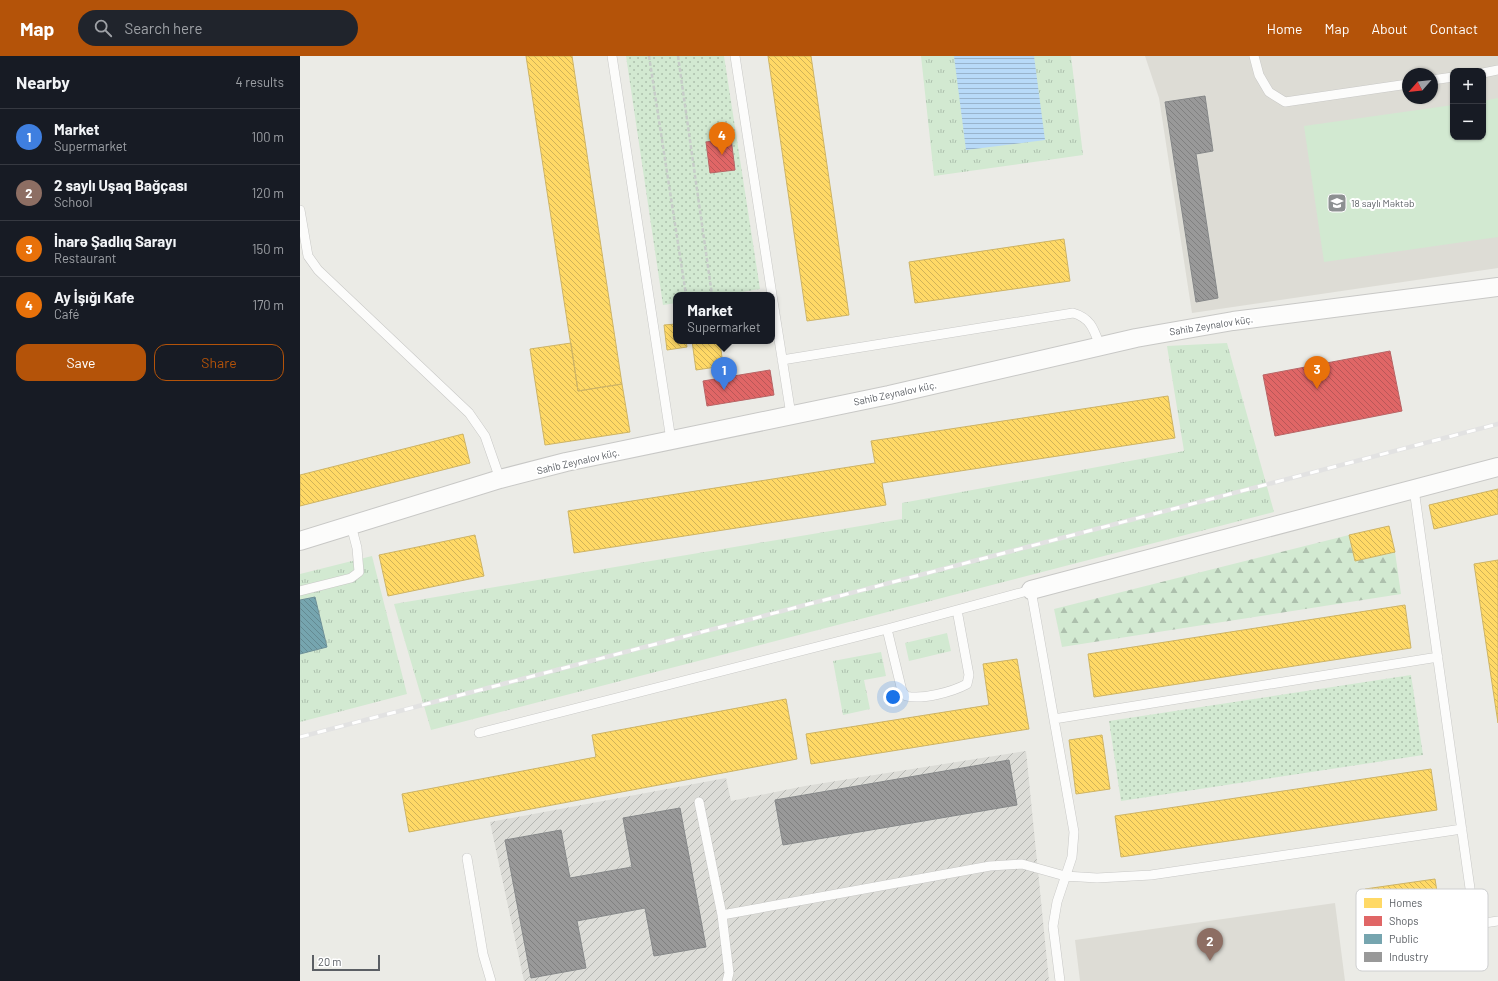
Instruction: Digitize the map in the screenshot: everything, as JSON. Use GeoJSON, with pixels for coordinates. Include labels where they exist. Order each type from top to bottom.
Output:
{"type":"FeatureCollection","features":[{"type":"Feature","properties":{"kind":"street","name":"Sahib Zeynalov küç."},"geometry":{"type":"LineString","coordinates":[[300,541],[500,479],[566,462],[889,395],[1100,346],[1233,321],[1498,287]]}},
{"type":"Feature","properties":{"kind":"street"},"geometry":{"type":"LineString","coordinates":[[1031,590],[1498,466]]}},
{"type":"Feature","properties":{"kind":"lane"},"geometry":{"type":"LineString","coordinates":[[612,56],[671,440]]}},
{"type":"Feature","properties":{"kind":"lane"},"geometry":{"type":"LineString","coordinates":[[735,56],[772,292]]}},
{"type":"Feature","properties":{"kind":"lane"},"geometry":{"type":"LineString","coordinates":[[1254,56],[1259,75],[1268,92],[1284,102],[1402,85]]}},
{"type":"Feature","properties":{"kind":"lane"},"geometry":{"type":"LineString","coordinates":[[1486,72],[1498,70]]}},
{"type":"Feature","properties":{"kind":"lane"},"geometry":{"type":"LineString","coordinates":[[1438,79],[1450,77]]}},
{"type":"Feature","properties":{"kind":"lane"},"geometry":{"type":"LineString","coordinates":[[300,210],[304,241],[308,256],[318,270],[469,413],[485,436],[500,479]]}},
{"type":"Feature","properties":{"kind":"lane"},"geometry":{"type":"LineString","coordinates":[[782,360],[1073,312],[1082,315],[1091,323],[1100,346]]}},
{"type":"Feature","properties":{"kind":"lane"},"geometry":{"type":"LineString","coordinates":[[775,314],[790,415]]}},
{"type":"Feature","properties":{"kind":"lane"},"geometry":{"type":"LineString","coordinates":[[1414,489],[1470,889]]}},
{"type":"Feature","properties":{"kind":"lane"},"geometry":{"type":"LineString","coordinates":[[300,591],[351,578],[359,572],[357,548],[351,525]]}},
{"type":"Feature","properties":{"kind":"lane"},"geometry":{"type":"LineString","coordinates":[[479,733],[887,629],[1031,590],[1074,832],[1072,857],[1056,902],[1053,926],[1060,981]]}},
{"type":"Feature","properties":{"kind":"lane"},"geometry":{"type":"LineString","coordinates":[[887,629],[902,691],[906,696],[915,698],[958,689],[967,684],[969,675],[957,610]]}},
{"type":"Feature","properties":{"kind":"lane"},"geometry":{"type":"LineString","coordinates":[[1054,719],[1438,657]]}},
{"type":"Feature","properties":{"kind":"lane"},"geometry":{"type":"LineString","coordinates":[[699,802],[722,915],[729,973],[727,981]]}},
{"type":"Feature","properties":{"kind":"lane"},"geometry":{"type":"LineString","coordinates":[[722,915],[990,866],[1022,864],[1066,876],[1097,878],[1151,875],[1462,829]]}},
{"type":"Feature","properties":{"kind":"lane"},"geometry":{"type":"LineString","coordinates":[[468,858],[483,954],[491,981]]}},
{"type":"Feature","properties":{"kind":"lane"},"geometry":{"type":"LineString","coordinates":[[1488,922],[1498,920]]}},
{"type":"Feature","properties":{"kind":"path"},"geometry":{"type":"LineString","coordinates":[[650,56],[686,292]]}},
{"type":"Feature","properties":{"kind":"path"},"geometry":{"type":"LineString","coordinates":[[678,56],[712,292]]}},
{"type":"Feature","properties":{"kind":"shaded area","name":"18 saylı Məktəb"},"geometry":{"type":"Polygon","coordinates":[[[1145,56],[1498,56],[1498,268],[1192,313],[1159,98],[1145,56]]]}},
{"type":"Feature","properties":{"kind":"shaded area"},"geometry":{"type":"Polygon","coordinates":[[[1026,751],[1049,981],[524,981],[490,822],[726,778],[731,801],[805,786],[1026,751]]]}},
{"type":"Feature","properties":{"kind":"shaded area"},"geometry":{"type":"Polygon","coordinates":[[[1335,903],[1345,981],[1080,981],[1075,940],[1335,903]]]}},
{"type":"Feature","properties":{"kind":"green space"},"geometry":{"type":"Polygon","coordinates":[[[626,56],[724,56],[760,289],[742,292],[673,292],[673,303],[663,305],[626,56]]]}},
{"type":"Feature","properties":{"kind":"green space"},"geometry":{"type":"Polygon","coordinates":[[[921,56],[1071,56],[1083,155],[934,176],[921,56]]]}},
{"type":"Feature","properties":{"kind":"green space"},"geometry":{"type":"Polygon","coordinates":[[[1498,98],[1498,237],[1324,262],[1304,126],[1450,105],[1450,140],[1486,140],[1486,100],[1498,98]]]}},
{"type":"Feature","properties":{"kind":"green space"},"geometry":{"type":"Polygon","coordinates":[[[1227,343],[1274,512],[431,730],[394,604],[902,519],[902,503],[1184,451],[1167,346],[1227,343]]]}},
{"type":"Feature","properties":{"kind":"green space"},"geometry":{"type":"Polygon","coordinates":[[[1349,535],[1355,561],[1395,552],[1401,594],[1062,647],[1054,609],[1349,535]]]}},
{"type":"Feature","properties":{"kind":"green space"},"geometry":{"type":"Polygon","coordinates":[[[372,556],[407,694],[300,722],[300,574],[372,556]]]}},
{"type":"Feature","properties":{"kind":"green space"},"geometry":{"type":"Polygon","coordinates":[[[947,633],[951,651],[909,661],[905,643],[947,633]]]}},
{"type":"Feature","properties":{"kind":"green space"},"geometry":{"type":"Polygon","coordinates":[[[881,652],[886,676],[864,680],[870,709],[843,715],[833,661],[881,652]]]}},
{"type":"Feature","properties":{"kind":"green space"},"geometry":{"type":"Polygon","coordinates":[[[1411,675],[1423,755],[1121,801],[1109,721],[1411,675]]]}},
{"type":"Feature","properties":{"kind":"water"},"geometry":{"type":"Polygon","coordinates":[[[954,56],[1034,56],[1045,140],[966,150],[954,56]]]}},
{"type":"Feature","properties":{"kind":"building: Homes"},"geometry":{"type":"Polygon","coordinates":[[[526,56],[572,56],[622,384],[578,391],[526,56]]]}},
{"type":"Feature","properties":{"kind":"building: Homes"},"geometry":{"type":"Polygon","coordinates":[[[768,56],[811,56],[849,315],[807,321],[768,56]]]}},
{"type":"Feature","properties":{"kind":"building: Homes"},"geometry":{"type":"Polygon","coordinates":[[[1064,239],[1070,281],[915,303],[909,262],[1064,239]]]}},
{"type":"Feature","properties":{"kind":"building: Homes"},"geometry":{"type":"Polygon","coordinates":[[[673,324],[673,344],[686,344],[687,347],[667,350],[664,325],[673,324]]]}},
{"type":"Feature","properties":{"kind":"building: Homes"},"geometry":{"type":"Polygon","coordinates":[[[571,343],[578,391],[622,384],[630,432],[545,445],[530,349],[571,343]]]}},
{"type":"Feature","properties":{"kind":"building: Homes"},"geometry":{"type":"Polygon","coordinates":[[[692,344],[720,344],[723,366],[696,370],[692,344]]]}},
{"type":"Feature","properties":{"kind":"building: Homes"},"geometry":{"type":"Polygon","coordinates":[[[1168,396],[1175,438],[882,483],[886,505],[574,553],[568,511],[875,463],[871,441],[1168,396]]]}},
{"type":"Feature","properties":{"kind":"building: Homes"},"geometry":{"type":"Polygon","coordinates":[[[463,434],[470,463],[300,506],[300,475],[463,434]]]}},
{"type":"Feature","properties":{"kind":"building: Homes"},"geometry":{"type":"Polygon","coordinates":[[[1498,489],[1498,514],[1434,529],[1429,505],[1498,489]]]}},
{"type":"Feature","properties":{"kind":"building: Homes"},"geometry":{"type":"Polygon","coordinates":[[[1389,526],[1395,552],[1355,561],[1349,535],[1389,526]]]}},
{"type":"Feature","properties":{"kind":"building: Homes"},"geometry":{"type":"Polygon","coordinates":[[[475,535],[484,576],[388,596],[379,555],[475,535]]]}},
{"type":"Feature","properties":{"kind":"building: Homes"},"geometry":{"type":"Polygon","coordinates":[[[1498,560],[1498,723],[1474,564],[1498,560]]]}},
{"type":"Feature","properties":{"kind":"building: Homes"},"geometry":{"type":"Polygon","coordinates":[[[1405,605],[1411,648],[1094,697],[1088,654],[1405,605]]]}},
{"type":"Feature","properties":{"kind":"building: Homes"},"geometry":{"type":"Polygon","coordinates":[[[1017,659],[1029,729],[811,764],[806,734],[989,705],[983,664],[1017,659]]]}},
{"type":"Feature","properties":{"kind":"building: Homes"},"geometry":{"type":"Polygon","coordinates":[[[786,699],[797,759],[409,832],[402,794],[596,757],[592,735],[786,699]]]}},
{"type":"Feature","properties":{"kind":"building: Homes"},"geometry":{"type":"Polygon","coordinates":[[[1102,735],[1110,789],[1076,794],[1069,740],[1102,735]]]}},
{"type":"Feature","properties":{"kind":"building: Homes"},"geometry":{"type":"Polygon","coordinates":[[[1431,769],[1437,810],[1121,857],[1115,816],[1431,769]]]}},
{"type":"Feature","properties":{"kind":"building: Homes"},"geometry":{"type":"Polygon","coordinates":[[[1435,879],[1437,889],[1365,889],[1435,879]]]}},
{"type":"Feature","properties":{"kind":"building: Shops"},"geometry":{"type":"Polygon","coordinates":[[[731,138],[735,170],[710,173],[706,142],[731,138]]]}},
{"type":"Feature","properties":{"kind":"building: Shops"},"geometry":{"type":"Polygon","coordinates":[[[1390,351],[1402,411],[1275,436],[1263,375],[1390,351]]]}},
{"type":"Feature","properties":{"kind":"building: Shops"},"geometry":{"type":"Polygon","coordinates":[[[770,370],[774,395],[707,406],[703,381],[770,370]]]}},
{"type":"Feature","properties":{"kind":"building: Public"},"geometry":{"type":"Polygon","coordinates":[[[315,597],[327,647],[300,654],[300,600],[315,597]]]}},
{"type":"Feature","properties":{"kind":"building: Industry"},"geometry":{"type":"Polygon","coordinates":[[[1205,96],[1213,151],[1196,154],[1218,298],[1196,302],[1165,102],[1205,96]]]}},
{"type":"Feature","properties":{"kind":"building: Industry"},"geometry":{"type":"Polygon","coordinates":[[[1009,760],[1017,805],[783,845],[775,800],[1009,760]]]}},
{"type":"Feature","properties":{"kind":"building: Industry"},"geometry":{"type":"Polygon","coordinates":[[[680,808],[706,947],[654,956],[645,908],[577,921],[586,968],[531,978],[505,840],[561,830],[570,878],[632,867],[623,818],[680,808]]]}},
{"type":"Feature","properties":{"kind":"railway"},"geometry":{"type":"LineString","coordinates":[[300,737],[1498,424]]}},
{"type":"Feature","properties":{"kind":"place","name":"Ay İşığı Kafe"},"geometry":{"type":"Point","coordinates":[722,155]}},
{"type":"Feature","properties":{"kind":"place","name":"18 saylı Məktəb"},"geometry":{"type":"Point","coordinates":[1337,203]}},
{"type":"Feature","properties":{"kind":"place","name":"İnarə Şadlıq Sarayı"},"geometry":{"type":"Point","coordinates":[1317,389]}},
{"type":"Feature","properties":{"kind":"place","name":"Market"},"geometry":{"type":"Point","coordinates":[724,390]}},
{"type":"Feature","properties":{"kind":"place","name":"2 saylı Uşaq Bağçası"},"geometry":{"type":"Point","coordinates":[1210,961]}}]}
